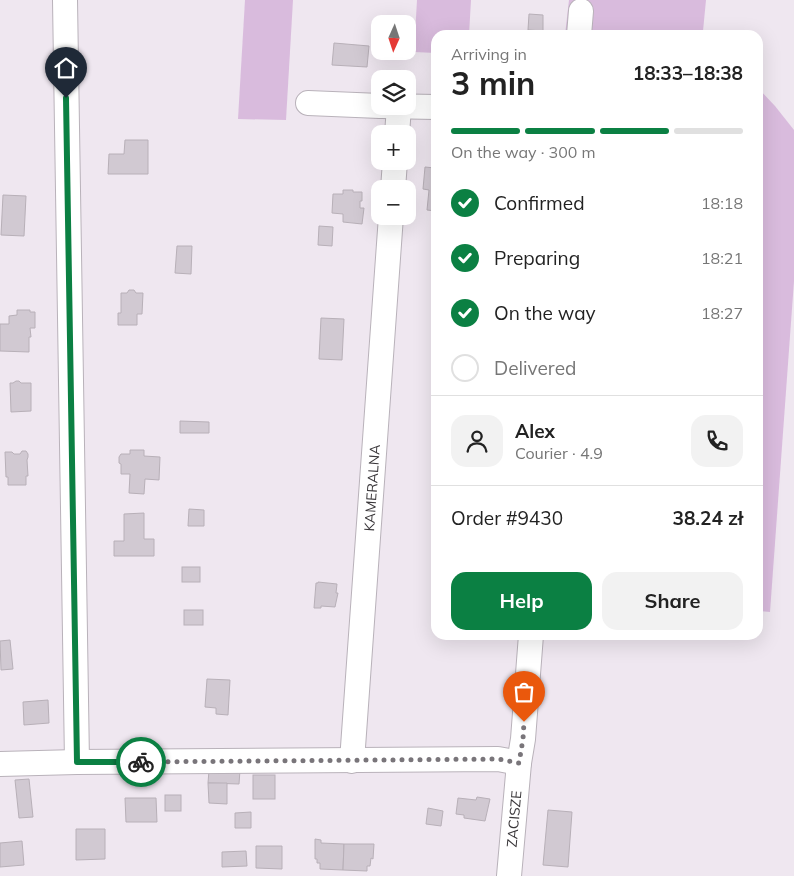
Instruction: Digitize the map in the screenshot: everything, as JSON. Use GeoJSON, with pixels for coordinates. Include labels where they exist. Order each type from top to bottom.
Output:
{"type":"FeatureCollection","features":[{"type":"Feature","properties":{"kind":"street"},"geometry":{"type":"LineString","coordinates":[[64,0],[77,762]]}},
{"type":"Feature","properties":{"kind":"street"},"geometry":{"type":"LineString","coordinates":[[579,30],[581,11]]}},
{"type":"Feature","properties":{"kind":"street"},"geometry":{"type":"LineString","coordinates":[[308,103],[371,105]]}},
{"type":"Feature","properties":{"kind":"street"},"geometry":{"type":"LineString","coordinates":[[416,107],[431,107]]}},
{"type":"Feature","properties":{"kind":"street","name":"KAMERALNA"},"geometry":{"type":"LineString","coordinates":[[352,761],[390,225]]}},
{"type":"Feature","properties":{"kind":"street","name":"ZACISZE"},"geometry":{"type":"LineString","coordinates":[[509,876],[531,640]]}},
{"type":"Feature","properties":{"kind":"street"},"geometry":{"type":"LineString","coordinates":[[0,764],[498,759],[519,763]]}},
{"type":"Feature","properties":{"kind":"shaded area"},"geometry":{"type":"Polygon","coordinates":[[[245,0],[293,0],[286,120],[238,119],[245,0]]]}},
{"type":"Feature","properties":{"kind":"shaded area"},"geometry":{"type":"Polygon","coordinates":[[[417,0],[471,0],[469,30],[431,30],[431,53],[416,52],[417,0]]]}},
{"type":"Feature","properties":{"kind":"shaded area"},"geometry":{"type":"Polygon","coordinates":[[[569,0],[706,0],[703,30],[566,30],[569,0]]]}},
{"type":"Feature","properties":{"kind":"shaded area"},"geometry":{"type":"Polygon","coordinates":[[[763,93],[794,130],[794,281],[770,612],[763,611],[763,93]]]}},
{"type":"Feature","properties":{"kind":"building"},"geometry":{"type":"Polygon","coordinates":[[[529,14],[543,15],[543,30],[528,30],[529,14]]]}},
{"type":"Feature","properties":{"kind":"building"},"geometry":{"type":"Polygon","coordinates":[[[334,43],[369,46],[367,67],[332,65],[334,43]]]}},
{"type":"Feature","properties":{"kind":"building"},"geometry":{"type":"Polygon","coordinates":[[[125,140],[148,140],[148,174],[108,174],[109,154],[124,154],[125,140]]]}},
{"type":"Feature","properties":{"kind":"building"},"geometry":{"type":"Polygon","coordinates":[[[425,167],[431,168],[431,210],[427,210],[429,190],[423,189],[425,167]]]}},
{"type":"Feature","properties":{"kind":"building"},"geometry":{"type":"Polygon","coordinates":[[[343,190],[362,192],[360,208],[364,208],[362,224],[343,222],[343,214],[332,213],[333,194],[343,194],[343,190]]]}},
{"type":"Feature","properties":{"kind":"building"},"geometry":{"type":"Polygon","coordinates":[[[3,195],[26,196],[24,236],[1,235],[3,195]]]}},
{"type":"Feature","properties":{"kind":"building"},"geometry":{"type":"Polygon","coordinates":[[[319,226],[333,227],[332,246],[318,245],[319,226]]]}},
{"type":"Feature","properties":{"kind":"building"},"geometry":{"type":"Polygon","coordinates":[[[177,246],[192,246],[191,274],[175,273],[177,246]]]}},
{"type":"Feature","properties":{"kind":"building"},"geometry":{"type":"Polygon","coordinates":[[[129,290],[143,293],[142,314],[137,314],[137,325],[118,325],[118,313],[121,313],[121,293],[127,293],[129,290]]]}},
{"type":"Feature","properties":{"kind":"building"},"geometry":{"type":"Polygon","coordinates":[[[17,310],[35,312],[35,328],[30,328],[29,352],[0,351],[0,324],[9,324],[9,316],[17,315],[17,310]]]}},
{"type":"Feature","properties":{"kind":"building"},"geometry":{"type":"Polygon","coordinates":[[[321,318],[344,319],[342,360],[319,359],[321,318]]]}},
{"type":"Feature","properties":{"kind":"building"},"geometry":{"type":"Polygon","coordinates":[[[16,381],[31,383],[31,411],[11,412],[10,383],[16,381]]]}},
{"type":"Feature","properties":{"kind":"building"},"geometry":{"type":"Polygon","coordinates":[[[180,421],[209,422],[209,433],[180,433],[180,421]]]}},
{"type":"Feature","properties":{"kind":"building"},"geometry":{"type":"Polygon","coordinates":[[[130,450],[144,450],[144,456],[160,457],[159,480],[145,479],[144,494],[129,493],[130,474],[121,474],[119,457],[121,454],[130,454],[130,450]]]}},
{"type":"Feature","properties":{"kind":"building"},"geometry":{"type":"Polygon","coordinates":[[[22,451],[26,451],[28,454],[26,485],[8,485],[5,452],[20,454],[22,451]]]}},
{"type":"Feature","properties":{"kind":"building"},"geometry":{"type":"Polygon","coordinates":[[[189,509],[204,510],[204,526],[188,526],[189,509]]]}},
{"type":"Feature","properties":{"kind":"building"},"geometry":{"type":"Polygon","coordinates":[[[144,513],[144,539],[154,539],[154,556],[114,556],[114,541],[124,541],[124,514],[144,513]]]}},
{"type":"Feature","properties":{"kind":"building"},"geometry":{"type":"Polygon","coordinates":[[[182,567],[200,567],[200,582],[182,582],[182,567]]]}},
{"type":"Feature","properties":{"kind":"building"},"geometry":{"type":"Polygon","coordinates":[[[316,583],[337,584],[336,593],[338,593],[335,607],[321,606],[321,608],[314,608],[316,583]]]}},
{"type":"Feature","properties":{"kind":"building"},"geometry":{"type":"Polygon","coordinates":[[[184,610],[203,610],[203,625],[184,625],[184,610]]]}},
{"type":"Feature","properties":{"kind":"building"},"geometry":{"type":"Polygon","coordinates":[[[10,640],[13,669],[1,670],[0,641],[10,640]]]}},
{"type":"Feature","properties":{"kind":"building"},"geometry":{"type":"Polygon","coordinates":[[[207,679],[230,680],[228,715],[216,714],[216,708],[205,707],[207,679]]]}},
{"type":"Feature","properties":{"kind":"building"},"geometry":{"type":"Polygon","coordinates":[[[48,700],[49,723],[24,725],[23,702],[48,700]]]}},
{"type":"Feature","properties":{"kind":"building"},"geometry":{"type":"Polygon","coordinates":[[[209,770],[240,770],[239,784],[208,783],[209,770]]]}},
{"type":"Feature","properties":{"kind":"building"},"geometry":{"type":"Polygon","coordinates":[[[253,775],[275,775],[275,799],[253,799],[253,775]]]}},
{"type":"Feature","properties":{"kind":"building"},"geometry":{"type":"Polygon","coordinates":[[[29,779],[33,817],[19,818],[15,780],[29,779]]]}},
{"type":"Feature","properties":{"kind":"building"},"geometry":{"type":"Polygon","coordinates":[[[208,783],[227,783],[227,804],[209,803],[208,783]]]}},
{"type":"Feature","properties":{"kind":"building"},"geometry":{"type":"Polygon","coordinates":[[[165,795],[181,795],[181,811],[165,811],[165,795]]]}},
{"type":"Feature","properties":{"kind":"building"},"geometry":{"type":"Polygon","coordinates":[[[477,797],[490,799],[485,821],[464,818],[464,815],[456,814],[458,798],[476,800],[477,797]]]}},
{"type":"Feature","properties":{"kind":"building"},"geometry":{"type":"Polygon","coordinates":[[[125,798],[156,798],[157,822],[126,822],[125,798]]]}},
{"type":"Feature","properties":{"kind":"building"},"geometry":{"type":"Polygon","coordinates":[[[428,808],[443,811],[441,826],[426,824],[428,808]]]}},
{"type":"Feature","properties":{"kind":"building"},"geometry":{"type":"Polygon","coordinates":[[[548,810],[572,812],[568,867],[543,865],[548,810]]]}},
{"type":"Feature","properties":{"kind":"building"},"geometry":{"type":"Polygon","coordinates":[[[251,812],[251,828],[235,828],[235,813],[251,812]]]}},
{"type":"Feature","properties":{"kind":"building"},"geometry":{"type":"Polygon","coordinates":[[[76,829],[105,829],[105,859],[76,860],[76,829]]]}},
{"type":"Feature","properties":{"kind":"building"},"geometry":{"type":"Polygon","coordinates":[[[315,839],[321,840],[321,843],[344,844],[343,870],[320,869],[320,863],[317,863],[317,859],[315,859],[315,839]]]}},
{"type":"Feature","properties":{"kind":"building"},"geometry":{"type":"Polygon","coordinates":[[[22,841],[24,865],[0,867],[0,843],[22,841]]]}},
{"type":"Feature","properties":{"kind":"building"},"geometry":{"type":"Polygon","coordinates":[[[344,844],[374,844],[373,859],[371,858],[370,866],[367,866],[367,871],[343,870],[344,844]]]}},
{"type":"Feature","properties":{"kind":"building"},"geometry":{"type":"Polygon","coordinates":[[[256,846],[282,846],[282,869],[256,868],[256,846]]]}},
{"type":"Feature","properties":{"kind":"building"},"geometry":{"type":"Polygon","coordinates":[[[246,851],[247,866],[222,867],[222,852],[246,851]]]}},
{"type":"Feature","properties":{"kind":"way so far"},"geometry":{"type":"LineString","coordinates":[[141,762],[498,759],[519,763],[524,722]]}},
{"type":"Feature","properties":{"kind":"route"},"geometry":{"type":"LineString","coordinates":[[66,98],[77,762],[141,762]]}}]}
